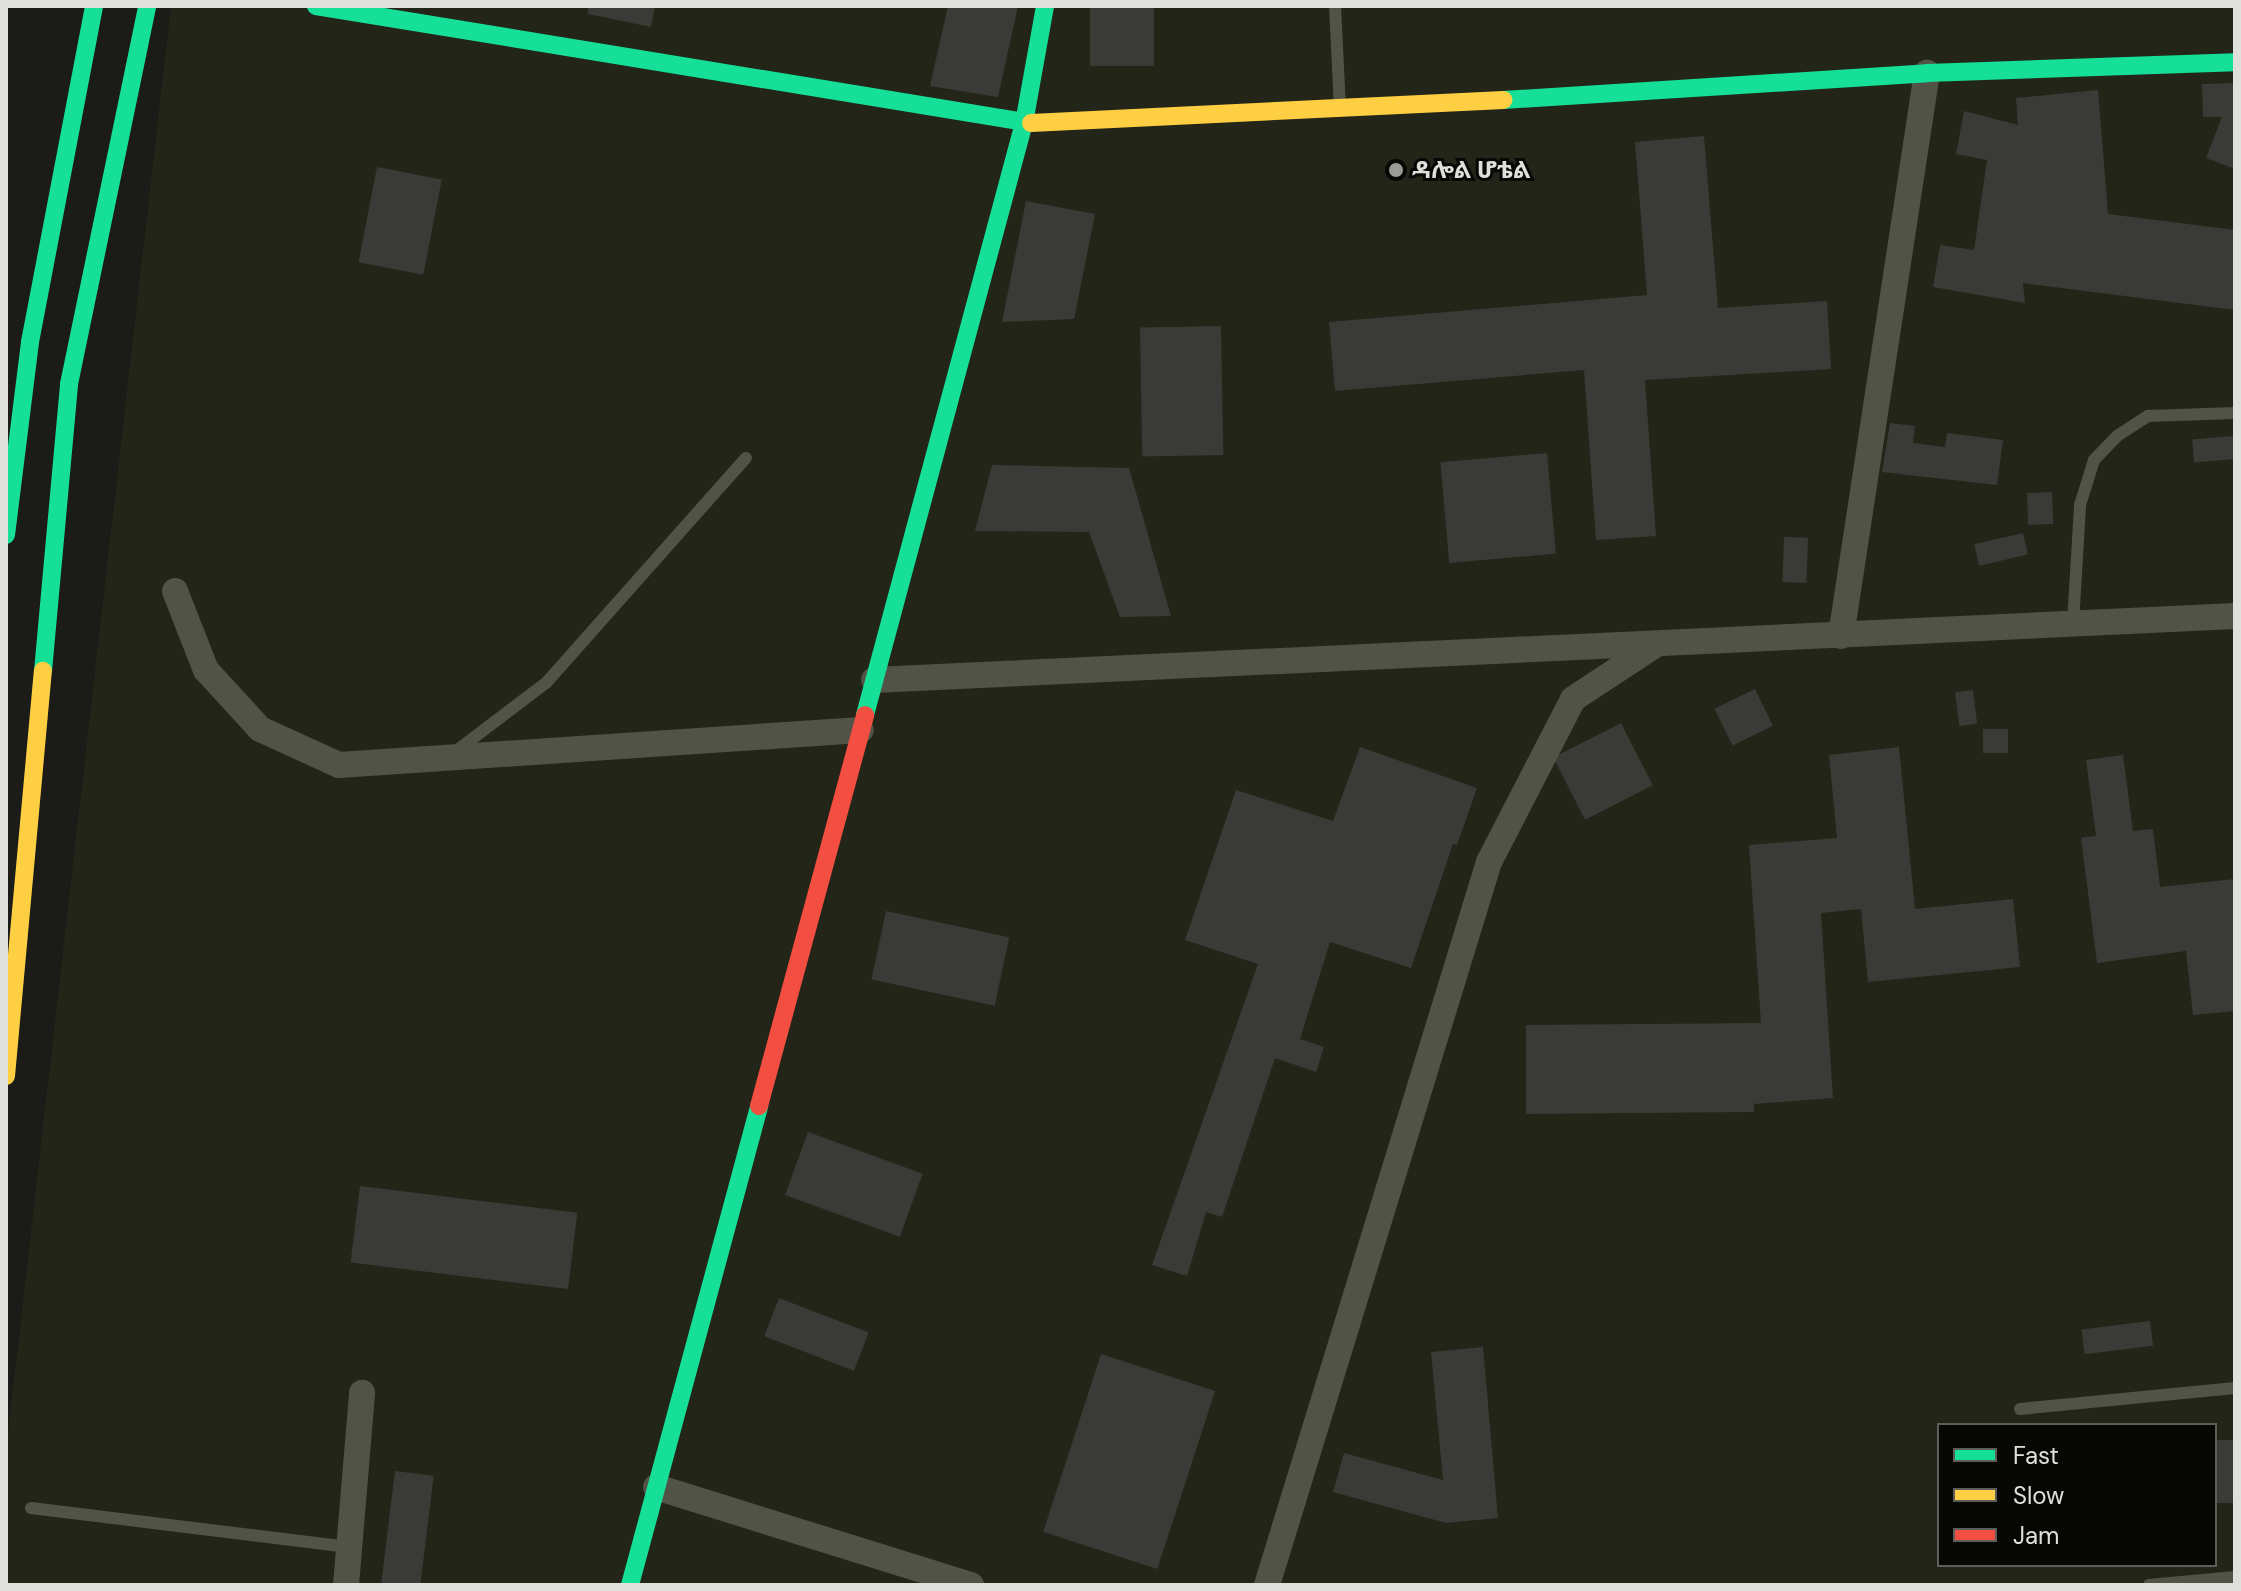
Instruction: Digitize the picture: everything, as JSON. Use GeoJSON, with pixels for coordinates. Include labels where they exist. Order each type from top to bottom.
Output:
{"type":"FeatureCollection","features":[{"type":"Feature","properties":{"kind":"main road"},"geometry":{"type":"LineString","coordinates":[[6,535],[30,342],[94,6]]}},
{"type":"Feature","properties":{"kind":"main road"},"geometry":{"type":"LineString","coordinates":[[6,1076],[69,384],[147,6]]}},
{"type":"Feature","properties":{"kind":"main road"},"geometry":{"type":"LineString","coordinates":[[316,6],[1024,123],[1340,110],[1927,73],[2235,62]]}},
{"type":"Feature","properties":{"kind":"main road"},"geometry":{"type":"LineString","coordinates":[[630,1585],[1024,123],[1045,6]]}},
{"type":"Feature","properties":{"kind":"street"},"geometry":{"type":"LineString","coordinates":[[1841,636],[1927,73]]}},
{"type":"Feature","properties":{"kind":"street"},"geometry":{"type":"LineString","coordinates":[[175,591],[206,670],[260,729],[339,765],[861,730]]}},
{"type":"Feature","properties":{"kind":"street"},"geometry":{"type":"LineString","coordinates":[[874,680],[2235,616]]}},
{"type":"Feature","properties":{"kind":"street"},"geometry":{"type":"LineString","coordinates":[[1267,1585],[1489,862],[1573,699],[1655,645]]}},
{"type":"Feature","properties":{"kind":"street"},"geometry":{"type":"LineString","coordinates":[[346,1585],[362,1393]]}},
{"type":"Feature","properties":{"kind":"street"},"geometry":{"type":"LineString","coordinates":[[656,1487],[971,1585]]}},
{"type":"Feature","properties":{"kind":"lane"},"geometry":{"type":"LineString","coordinates":[[1335,6],[1340,110]]}},
{"type":"Feature","properties":{"kind":"lane"},"geometry":{"type":"LineString","coordinates":[[2073,624],[2080,505],[2094,460],[2117,436],[2148,416],[2235,413]]}},
{"type":"Feature","properties":{"kind":"lane"},"geometry":{"type":"LineString","coordinates":[[443,760],[546,683],[746,458]]}},
{"type":"Feature","properties":{"kind":"lane"},"geometry":{"type":"LineString","coordinates":[[2020,1409],[2235,1388]]}},
{"type":"Feature","properties":{"kind":"lane"},"geometry":{"type":"LineString","coordinates":[[31,1508],[349,1547]]}},
{"type":"Feature","properties":{"kind":"lane"},"geometry":{"type":"LineString","coordinates":[[2149,1585],[2235,1577]]}},
{"type":"Feature","properties":{"kind":"shaded area"},"geometry":{"type":"Polygon","coordinates":[[[171,6],[2235,6],[2235,1585],[6,1585],[6,1451],[171,6]]]}},
{"type":"Feature","properties":{"kind":"building"},"geometry":{"type":"Polygon","coordinates":[[[588,6],[655,6],[651,27],[588,14],[588,6]]]}},
{"type":"Feature","properties":{"kind":"building"},"geometry":{"type":"Polygon","coordinates":[[[948,6],[1018,6],[998,97],[930,86],[948,6]]]}},
{"type":"Feature","properties":{"kind":"building"},"geometry":{"type":"Polygon","coordinates":[[[1090,6],[1154,6],[1154,66],[1090,66],[1090,6]]]}},
{"type":"Feature","properties":{"kind":"building"},"geometry":{"type":"Polygon","coordinates":[[[2235,83],[2235,169],[2206,158],[2222,117],[2203,117],[2202,84],[2235,83]]]}},
{"type":"Feature","properties":{"kind":"building"},"geometry":{"type":"Polygon","coordinates":[[[2098,90],[2108,214],[2235,230],[2235,310],[2023,283],[2025,303],[1933,287],[1940,245],[1974,250],[1987,160],[1956,154],[1964,111],[2018,125],[2016,98],[2098,90]]]}},
{"type":"Feature","properties":{"kind":"building"},"geometry":{"type":"Polygon","coordinates":[[[1704,136],[1718,308],[1827,301],[1831,369],[1645,380],[1656,536],[1596,540],[1584,370],[1335,391],[1329,322],[1647,295],[1635,142],[1704,136]]]}},
{"type":"Feature","properties":{"kind":"building"},"geometry":{"type":"Polygon","coordinates":[[[377,167],[442,180],[423,275],[358,262],[377,167]]]}},
{"type":"Feature","properties":{"kind":"building"},"geometry":{"type":"Polygon","coordinates":[[[1026,201],[1095,214],[1074,319],[1002,322],[1026,201]]]}},
{"type":"Feature","properties":{"kind":"building"},"geometry":{"type":"Polygon","coordinates":[[[1221,326],[1223,455],[1142,456],[1140,327],[1221,326]]]}},
{"type":"Feature","properties":{"kind":"building"},"geometry":{"type":"Polygon","coordinates":[[[1890,423],[1915,426],[1913,443],[1945,447],[1947,433],[2003,440],[1997,485],[1882,472],[1890,423]]]}},
{"type":"Feature","properties":{"kind":"building"},"geometry":{"type":"Polygon","coordinates":[[[2233,436],[2235,459],[2194,462],[2192,440],[2233,436]]]}},
{"type":"Feature","properties":{"kind":"building"},"geometry":{"type":"Polygon","coordinates":[[[1547,453],[1556,554],[1449,563],[1440,462],[1547,453]]]}},
{"type":"Feature","properties":{"kind":"building"},"geometry":{"type":"Polygon","coordinates":[[[992,465],[1129,468],[1171,616],[1120,617],[1089,532],[975,531],[992,465]]]}},
{"type":"Feature","properties":{"kind":"building"},"geometry":{"type":"Polygon","coordinates":[[[2052,492],[2053,524],[2028,525],[2027,493],[2052,492]]]}},
{"type":"Feature","properties":{"kind":"building"},"geometry":{"type":"Polygon","coordinates":[[[2023,533],[2028,554],[1979,566],[1974,544],[2023,533]]]}},
{"type":"Feature","properties":{"kind":"building"},"geometry":{"type":"Polygon","coordinates":[[[1784,537],[1808,538],[1806,583],[1782,582],[1784,537]]]}},
{"type":"Feature","properties":{"kind":"building"},"geometry":{"type":"Polygon","coordinates":[[[1755,689],[1773,726],[1733,746],[1715,709],[1755,689]]]}},
{"type":"Feature","properties":{"kind":"building"},"geometry":{"type":"Polygon","coordinates":[[[1973,690],[1977,724],[1959,726],[1955,692],[1973,690]]]}},
{"type":"Feature","properties":{"kind":"building"},"geometry":{"type":"Polygon","coordinates":[[[1621,723],[1653,785],[1585,820],[1553,758],[1621,723]]]}},
{"type":"Feature","properties":{"kind":"building"},"geometry":{"type":"Polygon","coordinates":[[[1983,729],[2008,729],[2008,753],[1983,753],[1983,729]]]}},
{"type":"Feature","properties":{"kind":"building"},"geometry":{"type":"Polygon","coordinates":[[[1360,747],[1477,788],[1457,845],[1453,844],[1411,968],[1330,942],[1300,1039],[1324,1047],[1316,1072],[1275,1058],[1222,1217],[1206,1212],[1187,1276],[1152,1265],[1258,964],[1185,940],[1236,790],[1333,821],[1360,747]]]}},
{"type":"Feature","properties":{"kind":"building"},"geometry":{"type":"Polygon","coordinates":[[[1899,747],[1915,909],[2013,899],[2020,967],[1868,982],[1861,909],[1821,913],[1833,1098],[1754,1104],[1754,1112],[1526,1114],[1526,1025],[1761,1023],[1749,845],[1837,838],[1829,755],[1899,747]]]}},
{"type":"Feature","properties":{"kind":"building"},"geometry":{"type":"Polygon","coordinates":[[[2123,755],[2133,831],[2153,829],[2160,887],[2235,879],[2235,1011],[2193,1015],[2186,951],[2097,963],[2081,838],[2096,836],[2086,760],[2123,755]]]}},
{"type":"Feature","properties":{"kind":"building"},"geometry":{"type":"Polygon","coordinates":[[[886,911],[1009,937],[995,1006],[871,979],[886,911]]]}},
{"type":"Feature","properties":{"kind":"building"},"geometry":{"type":"Polygon","coordinates":[[[808,1132],[923,1174],[900,1237],[785,1195],[808,1132]]]}},
{"type":"Feature","properties":{"kind":"building"},"geometry":{"type":"Polygon","coordinates":[[[360,1186],[577,1213],[568,1289],[351,1262],[360,1186]]]}},
{"type":"Feature","properties":{"kind":"building"},"geometry":{"type":"Polygon","coordinates":[[[779,1298],[869,1332],[854,1371],[764,1336],[779,1298]]]}},
{"type":"Feature","properties":{"kind":"building"},"geometry":{"type":"Polygon","coordinates":[[[2150,1321],[2153,1346],[2085,1354],[2082,1329],[2150,1321]]]}},
{"type":"Feature","properties":{"kind":"building"},"geometry":{"type":"Polygon","coordinates":[[[1483,1347],[1498,1518],[1446,1523],[1333,1492],[1344,1453],[1443,1480],[1431,1352],[1483,1347]]]}},
{"type":"Feature","properties":{"kind":"building"},"geometry":{"type":"Polygon","coordinates":[[[1101,1354],[1215,1391],[1157,1569],[1043,1532],[1101,1354]]]}},
{"type":"Feature","properties":{"kind":"building"},"geometry":{"type":"Polygon","coordinates":[[[2217,1440],[2235,1440],[2235,1503],[2217,1503],[2217,1440]]]}},
{"type":"Feature","properties":{"kind":"building"},"geometry":{"type":"Polygon","coordinates":[[[395,1471],[434,1476],[420,1585],[381,1585],[395,1471]]]}},
{"type":"Feature","properties":{"kind":"traffic: fast"},"geometry":{"type":"LineString","coordinates":[[6,535],[30,342],[94,6]]}},
{"type":"Feature","properties":{"kind":"traffic: fast"},"geometry":{"type":"LineString","coordinates":[[43,671],[69,384],[147,6]]}},
{"type":"Feature","properties":{"kind":"traffic: fast"},"geometry":{"type":"LineString","coordinates":[[316,6],[1031,123]]}},
{"type":"Feature","properties":{"kind":"traffic: fast"},"geometry":{"type":"LineString","coordinates":[[865,715],[1024,123],[1045,6]]}},
{"type":"Feature","properties":{"kind":"traffic: fast"},"geometry":{"type":"LineString","coordinates":[[1503,100],[1927,73],[2235,62]]}},
{"type":"Feature","properties":{"kind":"traffic: fast"},"geometry":{"type":"LineString","coordinates":[[630,1585],[759,1106]]}},
{"type":"Feature","properties":{"kind":"traffic: slow"},"geometry":{"type":"LineString","coordinates":[[1031,123],[1503,100]]}},
{"type":"Feature","properties":{"kind":"traffic: slow"},"geometry":{"type":"LineString","coordinates":[[6,1076],[43,671]]}},
{"type":"Feature","properties":{"kind":"traffic: jam"},"geometry":{"type":"LineString","coordinates":[[759,1106],[865,715]]}},
{"type":"Feature","properties":{"kind":"place","name":"ዳሎል ሆቴል"},"geometry":{"type":"Point","coordinates":[1396,170]}}]}
